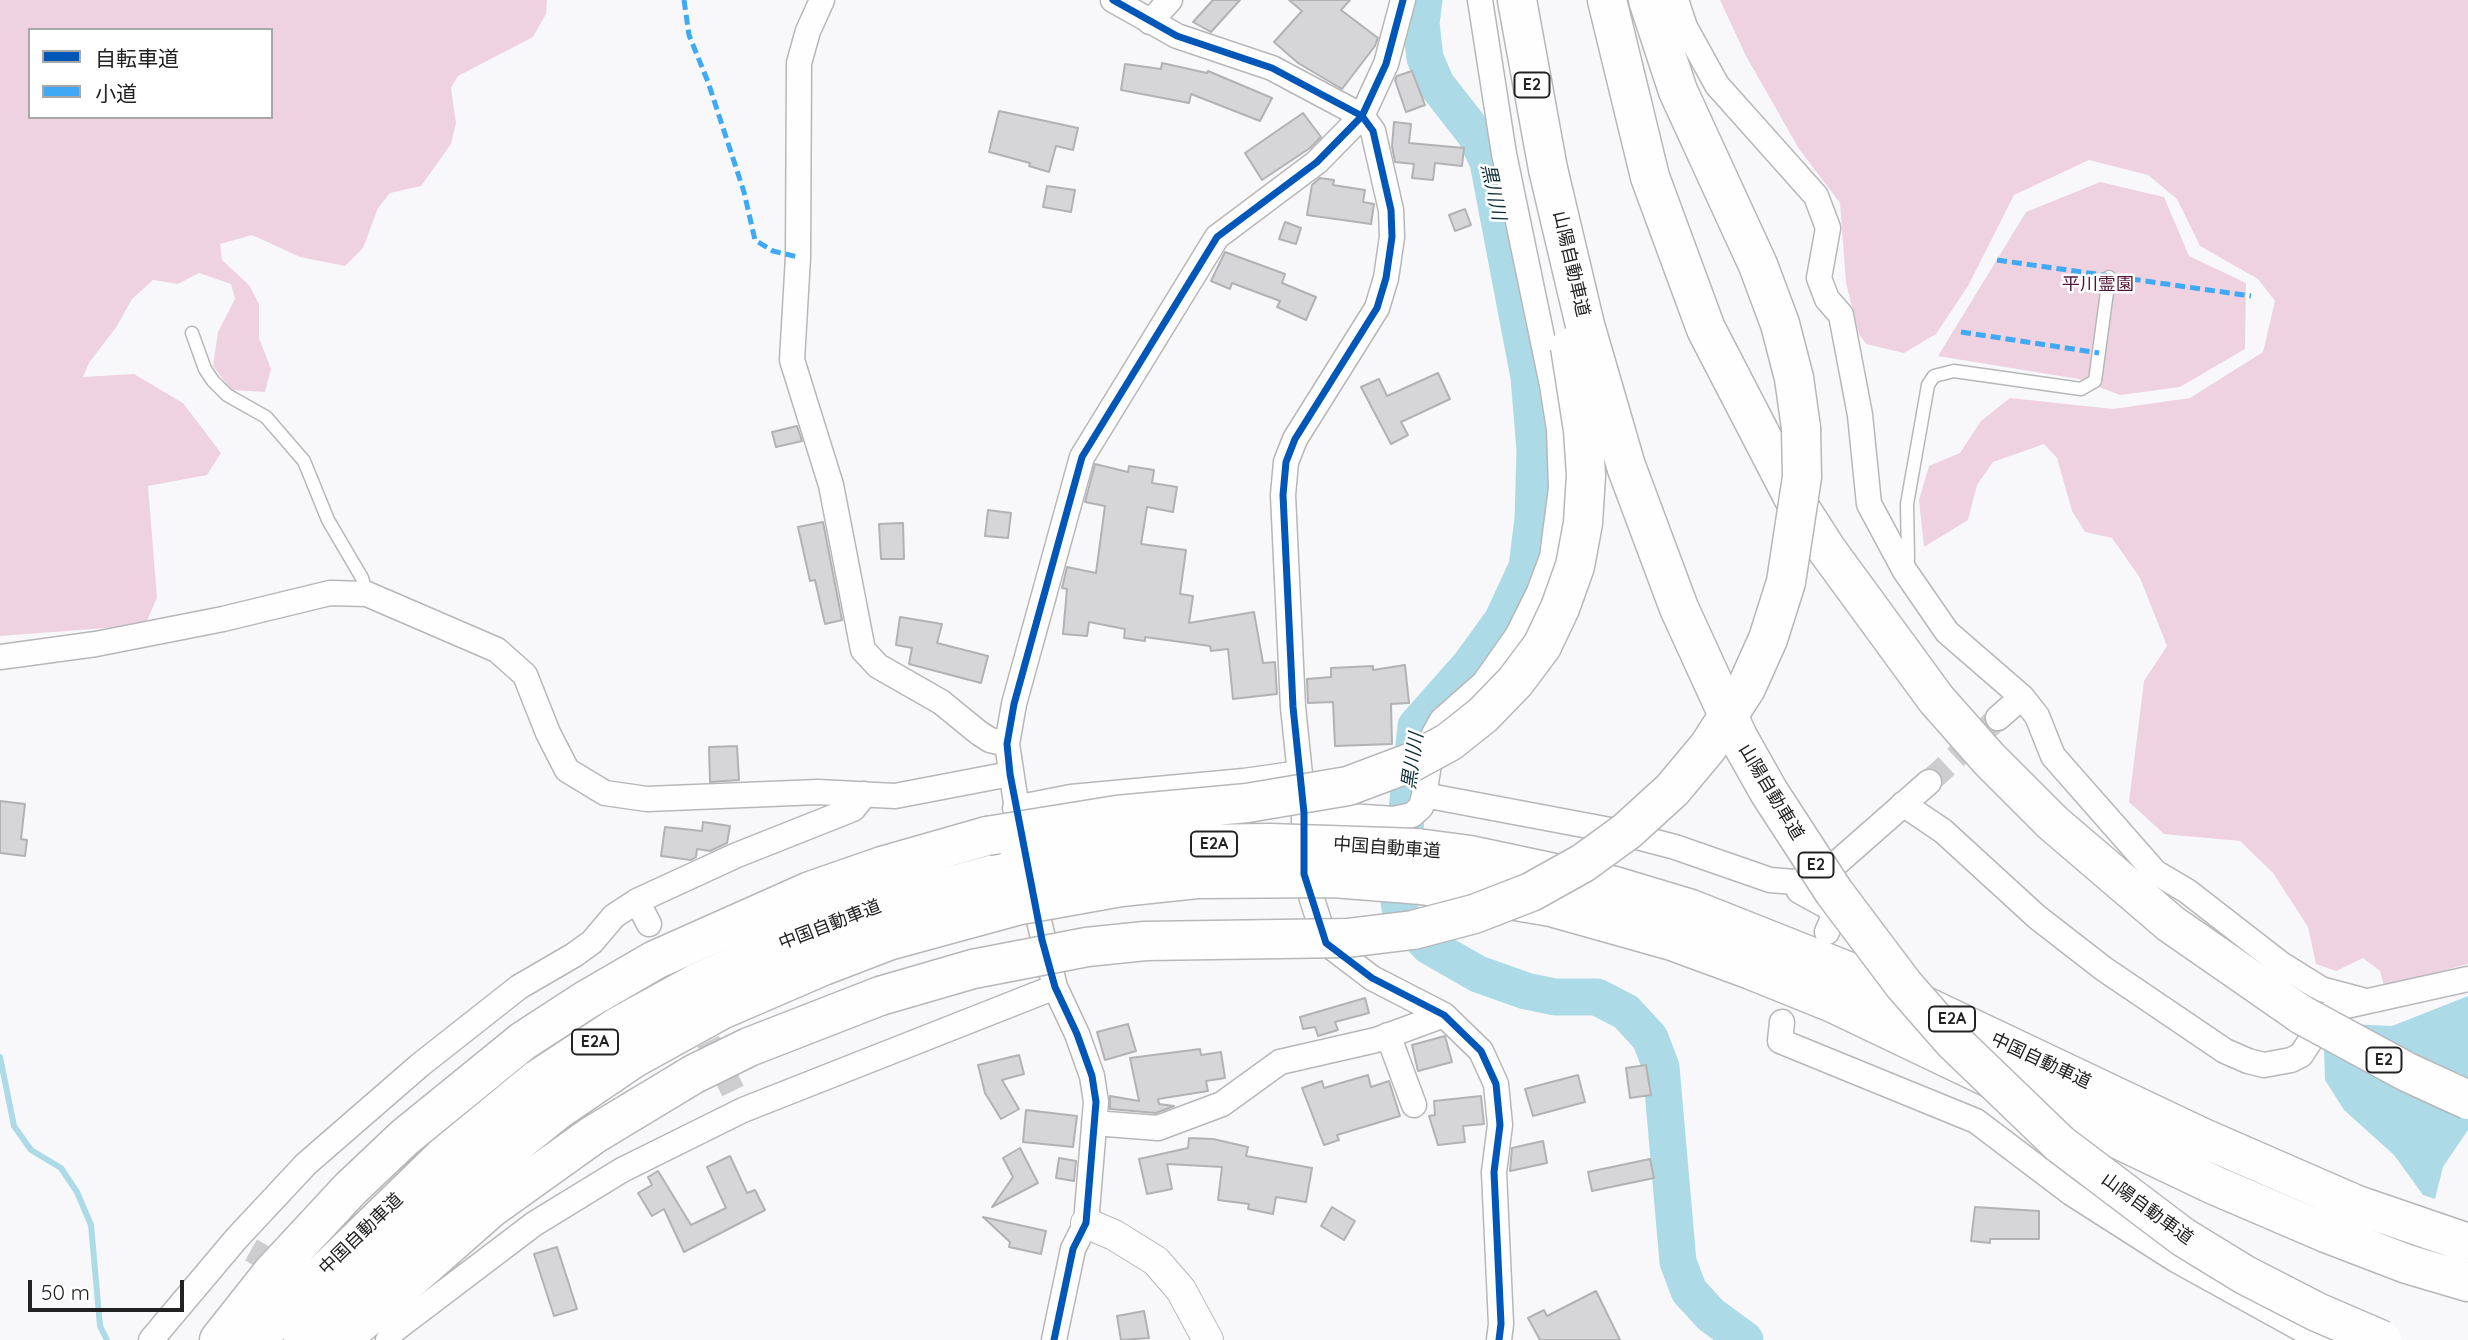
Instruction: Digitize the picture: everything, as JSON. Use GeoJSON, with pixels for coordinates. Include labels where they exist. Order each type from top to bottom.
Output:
{"type":"FeatureCollection","features":[{"type":"Feature","properties":{"kind":"highway","name":"山陽自動車道"},"geometry":{"type":"LineString","coordinates":[[1517,0],[1548,169],[1585,325],[1622,453],[1679,608],[1738,737],[1776,804],[1834,892],[1904,985],[1953,1041],[2060,1144],[2183,1237],[2245,1275],[2317,1312],[2382,1340]]}},
{"type":"Feature","properties":{"kind":"highway","name":"E2"},"geometry":{"type":"LineString","coordinates":[[1607,0],[1650,177],[1706,329],[1786,485],[1827,550],[1936,699],[1989,759],[2053,823],[2171,924],[2302,1015],[2407,1072],[2468,1100]]}},
{"type":"Feature","properties":{"kind":"highway"},"geometry":{"type":"LineString","coordinates":[[341,1340],[491,1208],[593,1135],[694,1074],[749,1047],[880,996],[984,967],[1087,947],[1159,940],[1347,938],[1413,930],[1474,914],[1531,892],[1583,863],[1628,831],[1672,790],[1708,747],[1746,688],[1768,639],[1786,582],[1802,477],[1801,428],[1794,378],[1780,324],[1758,265],[1678,91],[1648,0]]}},
{"type":"Feature","properties":{"kind":"highway"},"geometry":{"type":"LineString","coordinates":[[219,1340],[272,1273],[350,1189],[405,1137],[523,1041],[586,1000],[667,954],[810,891],[882,866],[987,836],[1118,815],[1247,803],[1348,786],[1412,762],[1449,742],[1483,715],[1515,682],[1542,646],[1560,608],[1575,566],[1583,523],[1586,475],[1583,430],[1576,377],[1547,240],[1548,169]]}},
{"type":"Feature","properties":{"kind":"highway","name":"中国自動車道"},"geometry":{"type":"LineString","coordinates":[[255,1340],[442,1158],[538,1079],[617,1027],[699,982],[817,929],[881,905],[1016,887],[1121,887],[1210,878],[1333,878],[1420,866],[1470,855],[1611,885],[1704,914],[1870,980],[2202,1137],[2357,1205],[2468,1243]]}},
{"type":"Feature","properties":{"kind":"highway","name":"中国自動車道"},"geometry":{"type":"LineString","coordinates":[[1420,866],[1672,941],[1751,970],[1833,1003],[2214,1185],[2407,1264],[2468,1282]]}},
{"type":"Feature","properties":{"kind":"highway","name":"中国自動車道"},"geometry":{"type":"LineString","coordinates":[[303,1340],[399,1246],[483,1170],[559,1109],[634,1058],[721,1010],[1016,887]]}},
{"type":"Feature","properties":{"kind":"street"},"geometry":{"type":"LineString","coordinates":[[822,0],[808,31],[799,63],[799,243],[792,360],[831,485],[863,650],[878,666],[941,702],[979,733],[1007,744]]}},
{"type":"Feature","properties":{"kind":"street"},"geometry":{"type":"LineString","coordinates":[[1113,0],[1177,36],[1272,68],[1362,116],[1373,131],[1391,210],[1386,278],[1377,308],[1295,439],[1286,462],[1283,495],[1293,707],[1304,813],[1304,874],[1326,943],[1372,978],[1444,1015],[1481,1051],[1496,1084],[1500,1125],[1494,1172],[1501,1324],[1499,1340]]}},
{"type":"Feature","properties":{"kind":"street"},"geometry":{"type":"LineString","coordinates":[[1150,22],[1170,0]]}},
{"type":"Feature","properties":{"kind":"street"},"geometry":{"type":"LineString","coordinates":[[1304,813],[1394,819],[1412,815],[1421,807],[1434,734],[1442,720],[1484,683],[1517,636],[1539,592],[1552,557],[1561,488],[1559,429],[1504,154],[1480,0]]}},
{"type":"Feature","properties":{"kind":"street"},"geometry":{"type":"LineString","coordinates":[[1676,0],[1685,27],[1717,85],[1816,196],[1828,228],[1819,278],[1827,299],[1841,315],[1860,415],[1869,504],[1901,564],[1947,632],[2022,697],[2037,716],[2053,757],[2155,872],[2187,891],[2280,964],[2321,989],[2363,1000]]}},
{"type":"Feature","properties":{"kind":"street"},"geometry":{"type":"LineString","coordinates":[[1054,1340],[1073,1249],[1086,1223],[1096,1102],[1092,1076],[1077,1034],[1055,987],[1042,940],[1010,774],[1007,744],[1014,704],[1073,488],[1087,447],[1217,237],[1317,162],[1362,116],[1386,64],[1399,2]]}},
{"type":"Feature","properties":{"kind":"street"},"geometry":{"type":"LineString","coordinates":[[0,657],[108,641],[223,619],[330,593],[367,594],[497,650],[525,675],[548,733],[567,770],[605,793],[647,799],[818,792],[895,796],[1010,774]]}},
{"type":"Feature","properties":{"kind":"street"},"geometry":{"type":"LineString","coordinates":[[1998,718],[2022,697]]}},
{"type":"Feature","properties":{"kind":"street"},"geometry":{"type":"LineString","coordinates":[[1015,808],[1071,797],[1244,781],[1300,773]]}},
{"type":"Feature","properties":{"kind":"street"},"geometry":{"type":"LineString","coordinates":[[1424,795],[1610,830],[1675,846],[1770,880],[1795,882],[1830,869],[1929,782]]}},
{"type":"Feature","properties":{"kind":"street"},"geometry":{"type":"LineString","coordinates":[[150,1340],[243,1244],[306,1164],[420,1065],[519,988],[592,942],[614,916],[637,901],[737,855],[853,809],[865,794]]}},
{"type":"Feature","properties":{"kind":"street"},"geometry":{"type":"LineString","coordinates":[[1903,804],[1943,831],[2038,917],[2104,969],[2225,1051],[2248,1061],[2264,1065],[2291,1060],[2301,1055],[2327,1015],[2337,1008],[2363,1000],[2468,979]]}},
{"type":"Feature","properties":{"kind":"street"},"geometry":{"type":"LineString","coordinates":[[1795,882],[1798,891],[1830,908],[1833,918],[1827,932]]}},
{"type":"Feature","properties":{"kind":"street"},"geometry":{"type":"LineString","coordinates":[[637,901],[649,924]]}},
{"type":"Feature","properties":{"kind":"street"},"geometry":{"type":"LineString","coordinates":[[389,1332],[534,1224],[738,1100],[1055,987]]}},
{"type":"Feature","properties":{"kind":"street"},"geometry":{"type":"LineString","coordinates":[[1094,1124],[1158,1128],[1222,1104],[1280,1062],[1388,1035],[1444,1015]]}},
{"type":"Feature","properties":{"kind":"street"},"geometry":{"type":"LineString","coordinates":[[1782,1022],[1780,1041],[1976,1121],[2071,1193],[2176,1260],[2321,1340]]}},
{"type":"Feature","properties":{"kind":"street"},"geometry":{"type":"LineString","coordinates":[[1388,1035],[1414,1105]]}},
{"type":"Feature","properties":{"kind":"street"},"geometry":{"type":"LineString","coordinates":[[1086,1223],[1114,1235],[1156,1261],[1181,1290],[1208,1340]]}},
{"type":"Feature","properties":{"kind":"lane"},"geometry":{"type":"LineString","coordinates":[[1901,564],[1908,559],[1907,505],[1928,385],[1934,376],[1954,371],[2081,389],[2095,381],[2109,277]]}},
{"type":"Feature","properties":{"kind":"lane"},"geometry":{"type":"LineString","coordinates":[[192,333],[205,369],[214,381],[227,394],[266,417],[304,461],[328,520],[362,578],[367,594]]}},
{"type":"Feature","properties":{"kind":"green space"},"geometry":{"type":"Polygon","coordinates":[[[0,0],[547,0],[546,14],[533,37],[458,76],[451,88],[456,123],[451,144],[421,186],[390,193],[378,208],[363,248],[345,266],[300,257],[252,235],[220,244],[222,260],[249,285],[259,304],[259,338],[271,369],[265,392],[231,390],[213,366],[218,332],[235,299],[231,284],[199,273],[178,284],[153,280],[132,299],[117,326],[89,363],[83,377],[134,374],[183,403],[221,453],[207,475],[148,486],[157,598],[145,625],[0,636],[0,0]]]}},
{"type":"Feature","properties":{"kind":"green space"},"geometry":{"type":"Polygon","coordinates":[[[1720,0],[2468,0],[2468,964],[2384,986],[2380,971],[2363,958],[2336,971],[2316,964],[2308,927],[2273,873],[2240,841],[2164,834],[2129,802],[2144,681],[2167,646],[2140,578],[2112,538],[2085,532],[2072,511],[2057,458],[2044,444],[1993,462],[1977,485],[1968,520],[1924,547],[1919,500],[1929,466],[1960,453],[1981,421],[2010,398],[2113,409],[2190,398],[2263,352],[2275,301],[2258,279],[2200,246],[2177,199],[2148,175],[2089,160],[2014,195],[1968,286],[1936,334],[1904,353],[1866,344],[1859,334],[1846,283],[1840,203],[1799,149],[1746,56],[1720,0]]]}},
{"type":"Feature","properties":{"kind":"green space","name":"平川霊園"},"geometry":{"type":"Polygon","coordinates":[[[2100,182],[2164,197],[2189,256],[2246,283],[2245,349],[2180,387],[2120,395],[2078,379],[1938,356],[2026,212],[2100,182]]]}},
{"type":"Feature","properties":{"kind":"water"},"geometry":{"type":"Polygon","coordinates":[[[2468,996],[2468,1130],[2443,1167],[2435,1199],[2423,1195],[2394,1155],[2344,1110],[2325,1080],[2324,1050],[2349,1024],[2392,1026],[2468,996]]]}},
{"type":"Feature","properties":{"kind":"building"},"geometry":{"type":"Polygon","coordinates":[[[1213,0],[1240,0],[1211,32],[1193,22],[1213,0]]]}},
{"type":"Feature","properties":{"kind":"building"},"geometry":{"type":"Polygon","coordinates":[[[1289,0],[1350,0],[1341,10],[1378,38],[1375,46],[1342,89],[1298,63],[1274,42],[1302,11],[1289,0]]]}},
{"type":"Feature","properties":{"kind":"building"},"geometry":{"type":"Polygon","coordinates":[[[1162,63],[1207,73],[1208,71],[1272,98],[1260,121],[1191,94],[1189,103],[1121,90],[1125,64],[1161,69],[1162,63]]]}},
{"type":"Feature","properties":{"kind":"building"},"geometry":{"type":"Polygon","coordinates":[[[1412,71],[1425,105],[1406,112],[1395,80],[1397,76],[1412,71]]]}},
{"type":"Feature","properties":{"kind":"building"},"geometry":{"type":"Polygon","coordinates":[[[999,111],[1078,128],[1073,150],[1056,146],[1049,172],[1029,166],[1030,163],[989,152],[999,111]]]}},
{"type":"Feature","properties":{"kind":"building"},"geometry":{"type":"Polygon","coordinates":[[[1303,113],[1321,137],[1310,148],[1262,180],[1245,153],[1303,113]]]}},
{"type":"Feature","properties":{"kind":"building"},"geometry":{"type":"Polygon","coordinates":[[[1394,122],[1411,124],[1409,143],[1464,148],[1462,166],[1435,163],[1433,180],[1412,178],[1414,164],[1395,162],[1392,146],[1394,122]]]}},
{"type":"Feature","properties":{"kind":"building"},"geometry":{"type":"Polygon","coordinates":[[[1320,178],[1334,180],[1333,185],[1365,190],[1363,202],[1374,204],[1371,224],[1307,215],[1312,185],[1320,178]]]}},
{"type":"Feature","properties":{"kind":"building"},"geometry":{"type":"Polygon","coordinates":[[[1047,186],[1075,190],[1071,212],[1043,207],[1047,186]]]}},
{"type":"Feature","properties":{"kind":"building"},"geometry":{"type":"Polygon","coordinates":[[[1465,209],[1471,225],[1455,231],[1449,215],[1465,209]]]}},
{"type":"Feature","properties":{"kind":"building"},"geometry":{"type":"Polygon","coordinates":[[[1285,222],[1301,228],[1296,244],[1279,239],[1285,222]]]}},
{"type":"Feature","properties":{"kind":"building"},"geometry":{"type":"Polygon","coordinates":[[[1225,252],[1285,274],[1282,283],[1316,297],[1306,320],[1277,307],[1280,301],[1232,283],[1230,289],[1211,281],[1225,252]]]}},
{"type":"Feature","properties":{"kind":"building"},"geometry":{"type":"Polygon","coordinates":[[[1438,373],[1450,399],[1401,422],[1408,435],[1391,444],[1361,387],[1379,379],[1387,396],[1438,373]]]}},
{"type":"Feature","properties":{"kind":"building"},"geometry":{"type":"Polygon","coordinates":[[[797,426],[802,441],[776,447],[772,432],[797,426]]]}},
{"type":"Feature","properties":{"kind":"building"},"geometry":{"type":"Polygon","coordinates":[[[1095,464],[1128,472],[1129,466],[1154,470],[1152,483],[1177,487],[1173,512],[1147,507],[1141,544],[1186,550],[1180,594],[1193,596],[1189,623],[1254,612],[1263,663],[1275,662],[1277,694],[1233,699],[1228,649],[1211,651],[1210,646],[1145,637],[1145,641],[1124,638],[1125,629],[1089,622],[1087,636],[1063,634],[1067,589],[1062,588],[1067,567],[1096,573],[1105,506],[1085,502],[1095,464]]]}},
{"type":"Feature","properties":{"kind":"building"},"geometry":{"type":"Polygon","coordinates":[[[988,510],[1011,513],[1008,538],[985,536],[988,510]]]}},
{"type":"Feature","properties":{"kind":"building"},"geometry":{"type":"Polygon","coordinates":[[[823,522],[842,620],[825,624],[815,580],[810,581],[798,527],[823,522]]]}},
{"type":"Feature","properties":{"kind":"building"},"geometry":{"type":"Polygon","coordinates":[[[903,523],[904,559],[881,559],[879,524],[903,523]]]}},
{"type":"Feature","properties":{"kind":"building"},"geometry":{"type":"Polygon","coordinates":[[[900,617],[942,624],[937,643],[988,656],[981,683],[909,664],[912,648],[896,645],[900,617]]]}},
{"type":"Feature","properties":{"kind":"building"},"geometry":{"type":"Polygon","coordinates":[[[1405,665],[1409,703],[1391,704],[1392,744],[1335,746],[1333,702],[1308,703],[1307,679],[1331,677],[1331,668],[1373,666],[1373,670],[1405,665]]]}},
{"type":"Feature","properties":{"kind":"building"},"geometry":{"type":"Polygon","coordinates":[[[737,746],[739,780],[710,782],[709,747],[737,746]]]}},
{"type":"Feature","properties":{"kind":"building"},"geometry":{"type":"Polygon","coordinates":[[[0,801],[25,804],[21,839],[27,840],[25,856],[0,853],[0,801]]]}},
{"type":"Feature","properties":{"kind":"building"},"geometry":{"type":"Polygon","coordinates":[[[703,822],[730,826],[727,843],[710,851],[697,849],[696,857],[691,860],[661,856],[665,827],[702,831],[703,822]]]}},
{"type":"Feature","properties":{"kind":"building"},"geometry":{"type":"Polygon","coordinates":[[[1365,998],[1369,1013],[1335,1022],[1338,1030],[1318,1036],[1315,1027],[1303,1029],[1300,1017],[1365,998]]]}},
{"type":"Feature","properties":{"kind":"building"},"geometry":{"type":"Polygon","coordinates":[[[1128,1024],[1136,1051],[1105,1060],[1097,1032],[1128,1024]]]}},
{"type":"Feature","properties":{"kind":"building"},"geometry":{"type":"Polygon","coordinates":[[[1445,1036],[1452,1062],[1418,1071],[1412,1045],[1445,1036]]]}},
{"type":"Feature","properties":{"kind":"building"},"geometry":{"type":"Polygon","coordinates":[[[1200,1049],[1201,1055],[1221,1052],[1225,1078],[1206,1081],[1208,1091],[1158,1099],[1159,1104],[1174,1106],[1156,1113],[1110,1109],[1110,1096],[1139,1101],[1130,1058],[1200,1049]]]}},
{"type":"Feature","properties":{"kind":"building"},"geometry":{"type":"Polygon","coordinates":[[[1019,1055],[1024,1074],[1002,1080],[1019,1109],[1001,1119],[985,1093],[978,1065],[1019,1055]]]}},
{"type":"Feature","properties":{"kind":"building"},"geometry":{"type":"Polygon","coordinates":[[[1646,1065],[1651,1095],[1630,1098],[1626,1068],[1646,1065]]]}},
{"type":"Feature","properties":{"kind":"building"},"geometry":{"type":"Polygon","coordinates":[[[1368,1075],[1371,1087],[1389,1081],[1400,1116],[1337,1135],[1339,1140],[1324,1145],[1302,1088],[1322,1081],[1324,1088],[1368,1075]]]}},
{"type":"Feature","properties":{"kind":"building"},"geometry":{"type":"Polygon","coordinates":[[[1578,1075],[1585,1102],[1533,1116],[1525,1089],[1578,1075]]]}},
{"type":"Feature","properties":{"kind":"building"},"geometry":{"type":"Polygon","coordinates":[[[1481,1096],[1484,1124],[1463,1126],[1465,1142],[1438,1145],[1429,1116],[1435,1115],[1434,1101],[1481,1096]]]}},
{"type":"Feature","properties":{"kind":"building"},"geometry":{"type":"Polygon","coordinates":[[[1026,1110],[1077,1116],[1073,1147],[1023,1142],[1026,1110]]]}},
{"type":"Feature","properties":{"kind":"building"},"geometry":{"type":"Polygon","coordinates":[[[1189,1138],[1213,1139],[1248,1147],[1246,1156],[1312,1168],[1306,1202],[1276,1197],[1273,1214],[1248,1209],[1249,1204],[1218,1200],[1222,1167],[1167,1164],[1172,1189],[1147,1194],[1139,1159],[1188,1148],[1189,1138]]]}},
{"type":"Feature","properties":{"kind":"building"},"geometry":{"type":"Polygon","coordinates":[[[1543,1141],[1547,1163],[1510,1171],[1512,1148],[1543,1141]]]}},
{"type":"Feature","properties":{"kind":"building"},"geometry":{"type":"Polygon","coordinates":[[[1020,1148],[1038,1183],[992,1207],[1013,1177],[1003,1158],[1020,1148]]]}},
{"type":"Feature","properties":{"kind":"building"},"geometry":{"type":"Polygon","coordinates":[[[730,1156],[747,1193],[755,1190],[765,1210],[684,1252],[664,1209],[652,1216],[638,1193],[652,1185],[648,1177],[658,1171],[691,1225],[726,1208],[707,1167],[730,1156]]]}},
{"type":"Feature","properties":{"kind":"building"},"geometry":{"type":"Polygon","coordinates":[[[1059,1158],[1076,1161],[1074,1181],[1056,1178],[1059,1158]]]}},
{"type":"Feature","properties":{"kind":"building"},"geometry":{"type":"Polygon","coordinates":[[[1650,1159],[1654,1178],[1592,1191],[1588,1172],[1650,1159]]]}},
{"type":"Feature","properties":{"kind":"building"},"geometry":{"type":"Polygon","coordinates":[[[1332,1207],[1355,1221],[1344,1240],[1321,1226],[1332,1207]]]}},
{"type":"Feature","properties":{"kind":"building"},"geometry":{"type":"Polygon","coordinates":[[[1975,1207],[2039,1211],[2039,1239],[1990,1239],[1990,1243],[1971,1241],[1975,1207]]]}},
{"type":"Feature","properties":{"kind":"building"},"geometry":{"type":"Polygon","coordinates":[[[983,1217],[1046,1231],[1041,1254],[1009,1247],[1010,1242],[983,1217]]]}},
{"type":"Feature","properties":{"kind":"building"},"geometry":{"type":"Polygon","coordinates":[[[557,1247],[577,1309],[554,1316],[534,1254],[557,1247]]]}},
{"type":"Feature","properties":{"kind":"building"},"geometry":{"type":"Polygon","coordinates":[[[1596,1291],[1620,1340],[1540,1340],[1528,1318],[1544,1310],[1547,1316],[1596,1291]]]}},
{"type":"Feature","properties":{"kind":"building"},"geometry":{"type":"Polygon","coordinates":[[[1144,1311],[1149,1338],[1121,1340],[1117,1316],[1144,1311]]]}},
{"type":"Feature","properties":{"kind":"waterway","name":"黒川川"},"geometry":{"type":"LineString","coordinates":[[1424,0],[1421,23],[1425,58],[1436,84],[1475,134],[1488,162],[1529,377],[1535,450],[1533,519],[1527,567],[1502,621],[1470,665],[1416,726],[1398,894],[1401,916],[1429,946],[1478,974],[1526,991],[1555,997],[1597,997],[1626,1012],[1650,1038],[1661,1067],[1678,1262],[1689,1291],[1711,1315],[1745,1340]]}},
{"type":"Feature","properties":{"kind":"waterway"},"geometry":{"type":"LineString","coordinates":[[0,1057],[14,1126],[31,1150],[61,1168],[77,1192],[91,1225],[100,1326],[107,1340]]}},
{"type":"Feature","properties":{"kind":"tunnel"},"geometry":{"type":"LineString","coordinates":[[1929,782],[1998,718]]}},
{"type":"Feature","properties":{"kind":"tunnel"},"geometry":{"type":"LineString","coordinates":[[692,1009],[733,1091]]}},
{"type":"Feature","properties":{"kind":"tunnel"},"geometry":{"type":"LineString","coordinates":[[251,1250],[290,1272]]}},
{"type":"Feature","properties":{"kind":"marked path"},"geometry":{"type":"LineString","coordinates":[[684,0],[689,35],[708,82],[744,192],[755,240],[773,251],[798,257]]}},
{"type":"Feature","properties":{"kind":"marked path"},"geometry":{"type":"LineString","coordinates":[[1997,260],[2251,296]]}},
{"type":"Feature","properties":{"kind":"marked path"},"geometry":{"type":"LineString","coordinates":[[1961,332],[2099,353]]}},
{"type":"Feature","properties":{"kind":"cycle path"},"geometry":{"type":"LineString","coordinates":[[1113,0],[1177,36],[1272,68],[1362,116],[1373,131],[1391,210],[1392,237],[1386,278],[1377,308],[1295,439],[1286,462],[1283,495],[1293,707],[1304,813],[1304,874],[1326,943],[1372,978],[1444,1015],[1481,1051],[1496,1084],[1500,1125],[1494,1172],[1501,1324],[1499,1340]]}},
{"type":"Feature","properties":{"kind":"cycle path"},"geometry":{"type":"LineString","coordinates":[[1054,1340],[1073,1249],[1086,1223],[1096,1102],[1092,1076],[1077,1034],[1055,987],[1042,940],[1010,774],[1007,744],[1014,704],[1082,457],[1217,237],[1317,162],[1362,116],[1386,64],[1403,0]]}}]}
